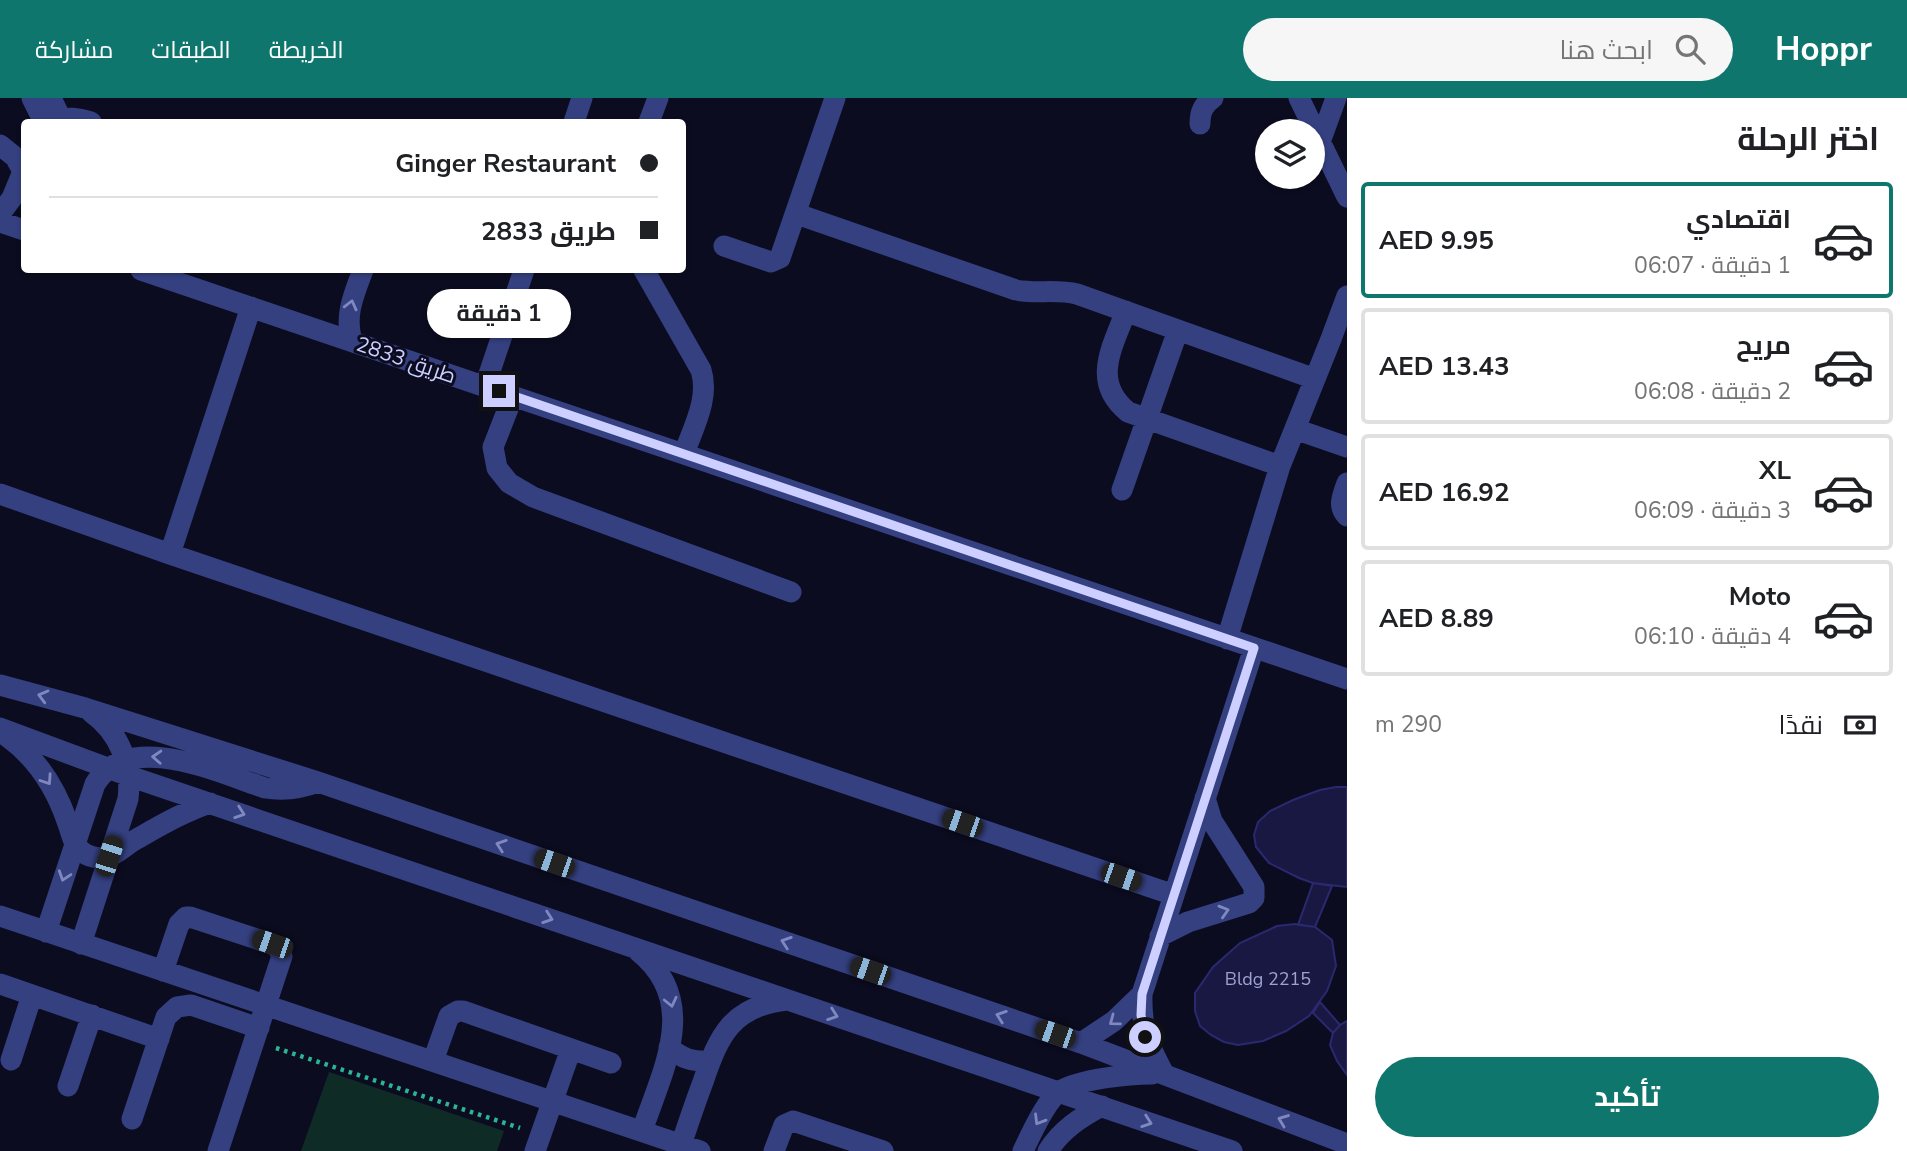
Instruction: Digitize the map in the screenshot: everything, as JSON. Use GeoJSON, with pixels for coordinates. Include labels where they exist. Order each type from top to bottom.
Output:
{"type":"FeatureCollection","features":[{"type":"Feature","properties":{"kind":"street"},"geometry":{"type":"LineString","coordinates":[[32,98],[51,119]]}},
{"type":"Feature","properties":{"kind":"street"},"geometry":{"type":"LineString","coordinates":[[51,98],[53,119]]}},
{"type":"Feature","properties":{"kind":"street"},"geometry":{"type":"LineString","coordinates":[[650,119],[658,98]]}},
{"type":"Feature","properties":{"kind":"street"},"geometry":{"type":"LineString","coordinates":[[723,246],[766,261],[776,261],[783,253],[835,98]]}},
{"type":"Feature","properties":{"kind":"street"},"geometry":{"type":"LineString","coordinates":[[1200,124],[1202,110],[1213,98]]}},
{"type":"Feature","properties":{"kind":"street"},"geometry":{"type":"LineString","coordinates":[[1299,98],[1309,119]]}},
{"type":"Feature","properties":{"kind":"street"},"geometry":{"type":"LineString","coordinates":[[1325,128],[1336,98]]}},
{"type":"Feature","properties":{"kind":"street"},"geometry":{"type":"LineString","coordinates":[[0,145],[21,166]]}},
{"type":"Feature","properties":{"kind":"street"},"geometry":{"type":"LineString","coordinates":[[1325,152],[1347,197]]}},
{"type":"Feature","properties":{"kind":"street"},"geometry":{"type":"LineString","coordinates":[[0,215],[12,198],[21,177]]}},
{"type":"Feature","properties":{"kind":"street"},"geometry":{"type":"LineString","coordinates":[[797,214],[1016,289],[1036,292],[1067,291],[1315,379]]}},
{"type":"Feature","properties":{"kind":"street"},"geometry":{"type":"LineString","coordinates":[[0,222],[21,229]]}},
{"type":"Feature","properties":{"kind":"street","name":"طريق 2833"},"geometry":{"type":"LineString","coordinates":[[150,273],[1347,679]]}},
{"type":"Feature","properties":{"kind":"street"},"geometry":{"type":"LineString","coordinates":[[352,341],[349,312],[362,273]]}},
{"type":"Feature","properties":{"kind":"street"},"geometry":{"type":"LineString","coordinates":[[485,386],[523,273]]}},
{"type":"Feature","properties":{"kind":"street"},"geometry":{"type":"LineString","coordinates":[[646,273],[704,379],[704,396],[684,454]]}},
{"type":"Feature","properties":{"kind":"street"},"geometry":{"type":"LineString","coordinates":[[1227,639],[1280,466],[1347,296]]}},
{"type":"Feature","properties":{"kind":"street"},"geometry":{"type":"LineString","coordinates":[[170,554],[251,307]]}},
{"type":"Feature","properties":{"kind":"street"},"geometry":{"type":"LineString","coordinates":[[1126,311],[1106,371],[1111,394],[1119,404],[1128,412],[1280,466]]}},
{"type":"Feature","properties":{"kind":"street"},"geometry":{"type":"LineString","coordinates":[[1122,489],[1178,330]]}},
{"type":"Feature","properties":{"kind":"street"},"geometry":{"type":"LineString","coordinates":[[513,396],[493,447],[497,468],[509,482],[533,496],[791,592]]}},
{"type":"Feature","properties":{"kind":"street"},"geometry":{"type":"LineString","coordinates":[[1295,429],[1347,447]]}},
{"type":"Feature","properties":{"kind":"street"},"geometry":{"type":"LineString","coordinates":[[1347,483],[1340,504],[1347,516]]}},
{"type":"Feature","properties":{"kind":"street"},"geometry":{"type":"LineString","coordinates":[[0,494],[1174,895]]}},
{"type":"Feature","properties":{"kind":"street"},"geometry":{"type":"LineString","coordinates":[[1164,1074],[1145,1037],[1141,1015],[1142,994],[1254,648]]}},
{"type":"Feature","properties":{"kind":"street"},"geometry":{"type":"LineString","coordinates":[[0,685],[85,708],[318,782],[1081,1043],[1347,1144]]}},
{"type":"Feature","properties":{"kind":"street"},"geometry":{"type":"LineString","coordinates":[[81,944],[128,799],[119,744],[99,718],[85,708]]}},
{"type":"Feature","properties":{"kind":"street"},"geometry":{"type":"LineString","coordinates":[[0,730],[121,768],[210,803],[1232,1151]]}},
{"type":"Feature","properties":{"kind":"street"},"geometry":{"type":"LineString","coordinates":[[0,730],[36,763],[53,788],[75,844],[81,852],[90,856],[109,856],[188,811],[210,803]]}},
{"type":"Feature","properties":{"kind":"street"},"geometry":{"type":"LineString","coordinates":[[46,932],[95,784],[121,768],[144,757],[163,757],[265,788],[292,789],[318,782]]}},
{"type":"Feature","properties":{"kind":"street"},"geometry":{"type":"LineString","coordinates":[[1160,936],[1188,922],[1249,903],[1254,898],[1254,887],[1212,821],[1205,798]]}},
{"type":"Feature","properties":{"kind":"street"},"geometry":{"type":"LineString","coordinates":[[0,916],[690,1148],[710,1060],[725,1030],[738,1017],[754,1008],[789,1000]]}},
{"type":"Feature","properties":{"kind":"street"},"geometry":{"type":"LineString","coordinates":[[163,971],[179,924],[186,917],[277,947],[282,956],[218,1151]]}},
{"type":"Feature","properties":{"kind":"street"},"geometry":{"type":"LineString","coordinates":[[634,947],[661,975],[674,1012],[674,1031],[642,1131]]}},
{"type":"Feature","properties":{"kind":"street"},"geometry":{"type":"LineString","coordinates":[[0,984],[159,1039]]}},
{"type":"Feature","properties":{"kind":"street"},"geometry":{"type":"LineString","coordinates":[[1081,1043],[1114,1021],[1142,994]]}},
{"type":"Feature","properties":{"kind":"street"},"geometry":{"type":"LineString","coordinates":[[11,1060],[32,995]]}},
{"type":"Feature","properties":{"kind":"street"},"geometry":{"type":"LineString","coordinates":[[132,1119],[166,1017],[177,1007],[191,1006],[257,1035]]}},
{"type":"Feature","properties":{"kind":"street"},"geometry":{"type":"LineString","coordinates":[[433,1061],[449,1016],[463,1011],[611,1063]]}},
{"type":"Feature","properties":{"kind":"street"},"geometry":{"type":"LineString","coordinates":[[68,1086],[92,1015]]}},
{"type":"Feature","properties":{"kind":"street"},"geometry":{"type":"LineString","coordinates":[[669,1047],[688,1060],[710,1060]]}},
{"type":"Feature","properties":{"kind":"street"},"geometry":{"type":"LineString","coordinates":[[538,1143],[571,1049]]}},
{"type":"Feature","properties":{"kind":"street"},"geometry":{"type":"LineString","coordinates":[[1023,1151],[1044,1111],[1059,1091],[1084,1082],[1111,1077],[1164,1074]]}},
{"type":"Feature","properties":{"kind":"street"},"geometry":{"type":"LineString","coordinates":[[1048,1151],[1065,1129],[1102,1106]]}},
{"type":"Feature","properties":{"kind":"street"},"geometry":{"type":"LineString","coordinates":[[774,1151],[784,1125],[793,1121],[883,1151]]}},
{"type":"Feature","properties":{"kind":"path"},"geometry":{"type":"LineString","coordinates":[[257,1035],[538,1143]]}},
{"type":"Feature","properties":{"kind":"green space"},"geometry":{"type":"Polygon","coordinates":[[[329,1072],[504,1131],[497,1151],[301,1151],[329,1072]]]}},
{"type":"Feature","properties":{"kind":"building"},"geometry":{"type":"Polygon","coordinates":[[[1336,787],[1347,787],[1347,887],[1313,883],[1269,863],[1256,847],[1254,835],[1258,822],[1270,811],[1293,800],[1336,787]]]}},
{"type":"Feature","properties":{"kind":"building"},"geometry":{"type":"Polygon","coordinates":[[[1313,883],[1332,886],[1315,927],[1298,925],[1313,883]]]}},
{"type":"Feature","properties":{"kind":"building"},"geometry":{"type":"Polygon","coordinates":[[[1295,924],[1315,927],[1332,940],[1336,966],[1327,991],[1309,1016],[1286,1031],[1263,1041],[1238,1045],[1224,1042],[1200,1026],[1195,1011],[1195,993],[1213,967],[1240,943],[1277,926],[1295,924]]]}},
{"type":"Feature","properties":{"kind":"building"},"geometry":{"type":"Polygon","coordinates":[[[1320,1002],[1340,1025],[1333,1033],[1313,1013],[1320,1002]]]}},
{"type":"Feature","properties":{"kind":"building"},"geometry":{"type":"Polygon","coordinates":[[[1347,1021],[1347,1075],[1330,1045],[1333,1033],[1347,1021]]]}},
{"type":"Feature","properties":{"kind":"route"},"geometry":{"type":"LineString","coordinates":[[499,391],[1254,648],[1142,994],[1141,1015],[1145,1037]]}}]}
